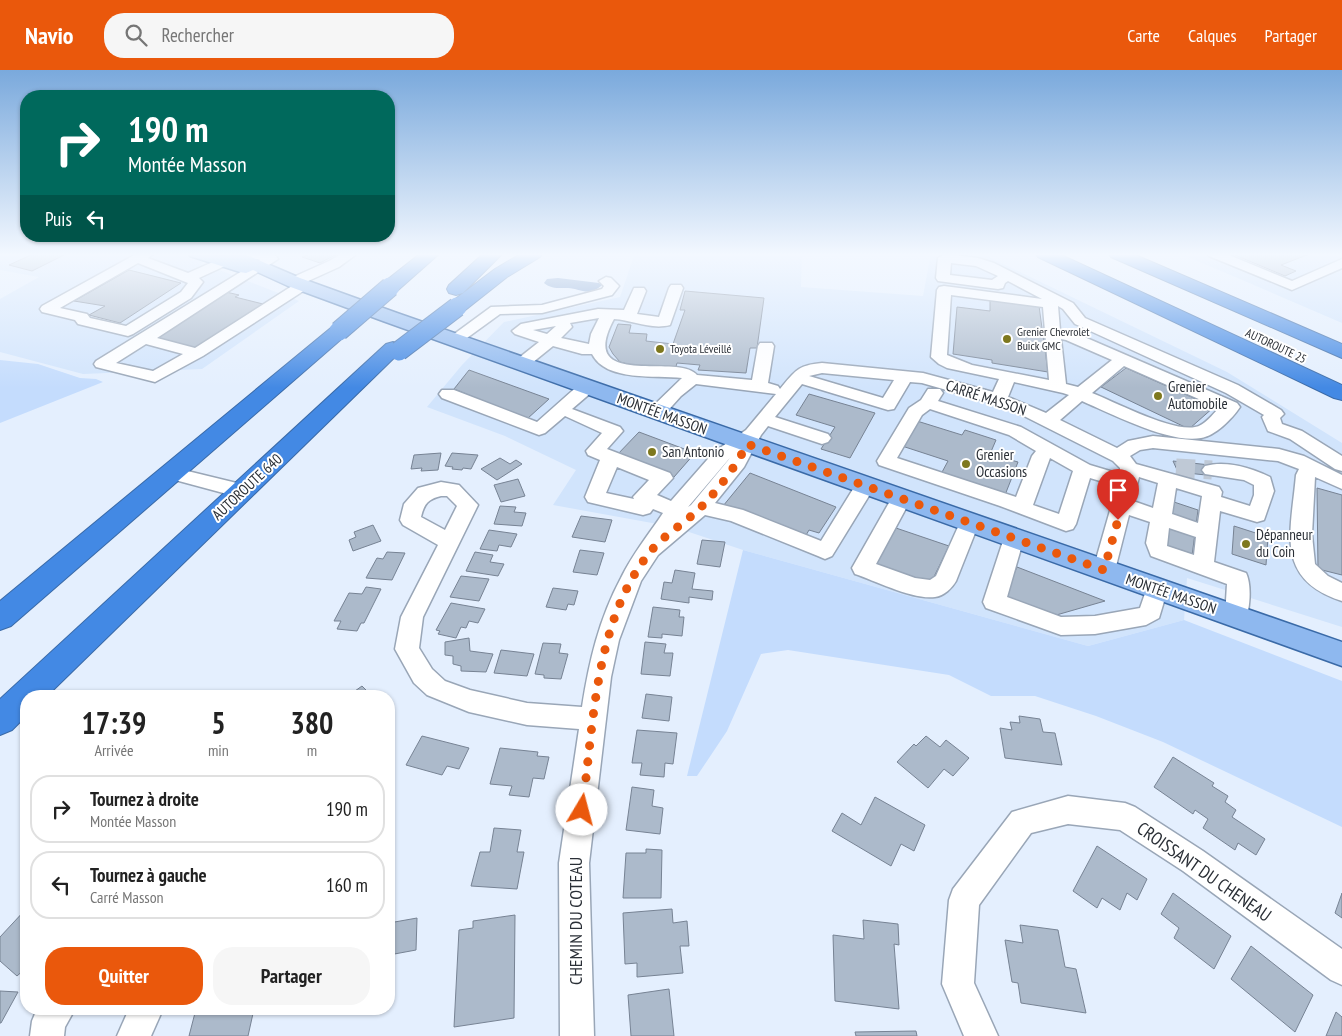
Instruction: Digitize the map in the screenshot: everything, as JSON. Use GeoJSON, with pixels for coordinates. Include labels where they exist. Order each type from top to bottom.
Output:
{"type":"FeatureCollection","features":[{"type":"Feature","properties":{"kind":"highway"},"geometry":{"type":"LineString","coordinates":[[0,618],[377,298]]}},
{"type":"Feature","properties":{"kind":"highway"},"geometry":{"type":"LineString","coordinates":[[449,305],[455,298]]}},
{"type":"Feature","properties":{"kind":"highway"},"geometry":{"type":"LineString","coordinates":[[449,305],[460,298]]}},
{"type":"Feature","properties":{"kind":"highway"},"geometry":{"type":"LineString","coordinates":[[1155,298],[1340,388]]}},
{"type":"Feature","properties":{"kind":"highway","name":"AUTOROUTE 25"},"geometry":{"type":"LineString","coordinates":[[1169,298],[1340,388]]}},
{"type":"Feature","properties":{"kind":"highway","name":"AUTOROUTE 25"},"geometry":{"type":"LineString","coordinates":[[1219,298],[1342,352]]}},
{"type":"Feature","properties":{"kind":"highway"},"geometry":{"type":"LineString","coordinates":[[1247,298],[1342,340]]}},
{"type":"Feature","properties":{"kind":"highway","name":"AUTOROUTE 640"},"geometry":{"type":"LineString","coordinates":[[32,690],[360,380],[449,305]]}},
{"type":"Feature","properties":{"kind":"highway","name":"AUTOROUTE 640"},"geometry":{"type":"LineString","coordinates":[[0,720],[20,701]]}},
{"type":"Feature","properties":{"kind":"main road","name":"MONTÉE MASSON"},"geometry":{"type":"LineString","coordinates":[[337,298],[657,412],[746,440],[865,486],[1342,654]]}},
{"type":"Feature","properties":{"kind":"street"},"geometry":{"type":"LineString","coordinates":[[66,298],[47,309],[82,317],[83,321],[128,330],[181,298]]}},
{"type":"Feature","properties":{"kind":"street"},"geometry":{"type":"LineString","coordinates":[[209,298],[102,364],[155,377],[197,353],[277,298]]}},
{"type":"Feature","properties":{"kind":"street"},"geometry":{"type":"LineString","coordinates":[[454,340],[496,310],[537,310],[585,298]]}},
{"type":"Feature","properties":{"kind":"street"},"geometry":{"type":"LineString","coordinates":[[629,315],[636,298]]}},
{"type":"Feature","properties":{"kind":"street"},"geometry":{"type":"LineString","coordinates":[[659,339],[673,298]]}},
{"type":"Feature","properties":{"kind":"street"},"geometry":{"type":"LineString","coordinates":[[943,298],[939,354],[942,360],[982,365],[1008,376],[1058,386],[1082,394],[1187,439],[1279,455],[1297,460],[1342,483]]}},
{"type":"Feature","properties":{"kind":"street"},"geometry":{"type":"LineString","coordinates":[[997,298],[1050,304],[1058,386]]}},
{"type":"Feature","properties":{"kind":"street"},"geometry":{"type":"LineString","coordinates":[[1052,298],[1068,306],[1080,321],[1232,389],[1275,414],[1271,417],[1274,427],[1296,435],[1342,465]]}},
{"type":"Feature","properties":{"kind":"street"},"geometry":{"type":"LineString","coordinates":[[598,349],[582,349],[520,331],[526,327],[598,314],[629,315],[635,319],[665,322]]}},
{"type":"Feature","properties":{"kind":"street"},"geometry":{"type":"LineString","coordinates":[[609,314],[599,336],[598,349],[604,359],[616,366],[645,372],[684,372],[692,379]]}},
{"type":"Feature","properties":{"kind":"street"},"geometry":{"type":"LineString","coordinates":[[521,364],[564,328],[561,320]]}},
{"type":"Feature","properties":{"kind":"street"},"geometry":{"type":"LineString","coordinates":[[1054,333],[1070,336],[1232,407],[1207,429],[1187,439],[1144,443],[1128,448],[1128,469],[1122,505],[1104,570]]}},
{"type":"Feature","properties":{"kind":"street"},"geometry":{"type":"LineString","coordinates":[[144,339],[197,353]]}},
{"type":"Feature","properties":{"kind":"street"},"geometry":{"type":"LineString","coordinates":[[759,386],[766,346]]}},
{"type":"Feature","properties":{"kind":"street"},"geometry":{"type":"LineString","coordinates":[[1048,421],[1082,394],[1086,388],[1127,361],[1148,351]]}},
{"type":"Feature","properties":{"kind":"street","name":"CARRÉ MASSON"},"geometry":{"type":"LineString","coordinates":[[746,440],[798,378],[805,371],[815,368],[905,376],[939,382],[998,399],[1048,421],[1128,469]]}},
{"type":"Feature","properties":{"kind":"street"},"geometry":{"type":"LineString","coordinates":[[666,373],[668,386],[675,392]]}},
{"type":"Feature","properties":{"kind":"street"},"geometry":{"type":"LineString","coordinates":[[798,378],[888,405],[905,376]]}},
{"type":"Feature","properties":{"kind":"street"},"geometry":{"type":"LineString","coordinates":[[998,399],[1004,389],[1008,376]]}},
{"type":"Feature","properties":{"kind":"street"},"geometry":{"type":"LineString","coordinates":[[657,412],[675,392],[692,379],[759,386],[784,394]]}},
{"type":"Feature","properties":{"kind":"street"},"geometry":{"type":"LineString","coordinates":[[939,382],[928,404],[915,412],[886,461],[1007,501],[1066,524],[1083,469]]}},
{"type":"Feature","properties":{"kind":"street"},"geometry":{"type":"LineString","coordinates":[[448,394],[539,429],[566,412],[592,389]]}},
{"type":"Feature","properties":{"kind":"street"},"geometry":{"type":"LineString","coordinates":[[928,404],[1010,429],[1083,469],[1128,469],[1172,473],[1212,492],[1203,567]]}},
{"type":"Feature","properties":{"kind":"street"},"geometry":{"type":"LineString","coordinates":[[566,412],[614,431],[594,451],[611,457],[663,478],[646,498],[643,508],[595,497],[611,457]]}},
{"type":"Feature","properties":{"kind":"street"},"geometry":{"type":"LineString","coordinates":[[764,419],[822,438]]}},
{"type":"Feature","properties":{"kind":"street","name":"CHEMIN DU COTEAU"},"geometry":{"type":"LineString","coordinates":[[689,511],[721,456],[746,440]]}},
{"type":"Feature","properties":{"kind":"street","name":"CHEMIN DU COTEAU"},"geometry":{"type":"LineString","coordinates":[[577,1036],[574,863],[602,664],[614,616],[631,579],[652,549],[738,463],[746,440]]}},
{"type":"Feature","properties":{"kind":"street"},"geometry":{"type":"LineString","coordinates":[[1022,508],[1041,456],[1049,450]]}},
{"type":"Feature","properties":{"kind":"street"},"geometry":{"type":"LineString","coordinates":[[1308,466],[1302,558],[1316,579],[1342,592]]}},
{"type":"Feature","properties":{"kind":"street"},"geometry":{"type":"LineString","coordinates":[[1210,501],[1257,515],[1259,506],[1263,501],[1264,488],[1260,480],[1248,474],[1212,470]]}},
{"type":"Feature","properties":{"kind":"street"},"geometry":{"type":"LineString","coordinates":[[171,473],[242,492]]}},
{"type":"Feature","properties":{"kind":"street"},"geometry":{"type":"LineString","coordinates":[[1172,473],[1156,543],[1158,551],[1238,578],[1236,616]]}},
{"type":"Feature","properties":{"kind":"street"},"geometry":{"type":"LineString","coordinates":[[646,498],[689,511],[736,515],[825,550],[865,486]]}},
{"type":"Feature","properties":{"kind":"street"},"geometry":{"type":"LineString","coordinates":[[901,498],[863,568],[914,586],[926,589],[939,587],[945,581],[969,523]]}},
{"type":"Feature","properties":{"kind":"street"},"geometry":{"type":"LineString","coordinates":[[1122,505],[1207,533]]}},
{"type":"Feature","properties":{"kind":"street"},"geometry":{"type":"LineString","coordinates":[[1014,538],[994,602],[1048,623],[1080,627],[1146,616],[1151,612],[1157,588]]}},
{"type":"Feature","properties":{"kind":"street"},"geometry":{"type":"LineString","coordinates":[[450,542],[412,617],[407,649],[423,676],[436,688],[469,701],[527,714],[594,719]]}},
{"type":"Feature","properties":{"kind":"street","name":"CROISSANT DU CHENEAU"},"geometry":{"type":"LineString","coordinates":[[981,1036],[958,984],[964,900],[1022,822],[1068,810],[1125,818],[1193,861],[1342,969]]}},
{"type":"Feature","properties":{"kind":"street"},"geometry":{"type":"LineString","coordinates":[[47,1036],[49,1021],[54,1015]]}},
{"type":"Feature","properties":{"kind":"street"},"geometry":{"type":"LineString","coordinates":[[134,1036],[143,1015]]}},
{"type":"Feature","properties":{"kind":"shaded area"},"geometry":{"type":"Polygon","coordinates":[[[291,298],[299,301],[202,369],[83,374],[0,352],[0,299],[291,298]]]}},
{"type":"Feature","properties":{"kind":"shaded area"},"geometry":{"type":"Polygon","coordinates":[[[615,298],[1074,298],[1227,372],[1342,443],[1342,627],[1187,578],[1184,620],[1088,646],[743,550],[674,527],[553,505],[576,470],[505,436],[427,407],[462,365],[504,322],[615,298]]]}},
{"type":"Feature","properties":{"kind":"shaded area"},"geometry":{"type":"Polygon","coordinates":[[[1284,298],[1342,298],[1342,323],[1284,298]]]}},
{"type":"Feature","properties":{"kind":"shaded area"},"geometry":{"type":"Polygon","coordinates":[[[0,360],[38,364],[80,378],[96,379],[103,382],[0,423],[0,360]]]}},
{"type":"Feature","properties":{"kind":"shaded area"},"geometry":{"type":"Polygon","coordinates":[[[743,550],[1088,646],[1184,620],[1342,681],[1342,827],[1163,742],[1096,716],[1035,696],[991,696],[949,675],[788,650],[761,654],[727,731],[697,776],[687,776],[743,550]]]}},
{"type":"Feature","properties":{"kind":"building"},"geometry":{"type":"Polygon","coordinates":[[[79,298],[158,298],[120,323],[89,315],[105,306],[74,301],[79,298]]]}},
{"type":"Feature","properties":{"kind":"building"},"geometry":{"type":"Polygon","coordinates":[[[216,298],[239,298],[263,304],[193,349],[151,338],[216,298]]]}},
{"type":"Feature","properties":{"kind":"building"},"geometry":{"type":"Polygon","coordinates":[[[683,298],[764,298],[757,348],[750,348],[746,373],[698,370],[700,365],[677,363],[675,370],[635,366],[620,362],[613,354],[609,347],[618,324],[631,325],[629,333],[647,334],[646,341],[673,344],[685,310],[680,310],[683,298]]]}},
{"type":"Feature","properties":{"kind":"building"},"geometry":{"type":"Polygon","coordinates":[[[990,300],[1039,306],[1048,372],[992,363],[992,360],[953,354],[957,307],[990,311],[990,300]]]}},
{"type":"Feature","properties":{"kind":"building"},"geometry":{"type":"Polygon","coordinates":[[[1126,368],[1214,407],[1189,429],[1101,387],[1126,368]]]}},
{"type":"Feature","properties":{"kind":"building"},"geometry":{"type":"Polygon","coordinates":[[[469,370],[549,399],[527,419],[454,389],[469,370]]]}},
{"type":"Feature","properties":{"kind":"building"},"geometry":{"type":"Polygon","coordinates":[[[809,394],[875,413],[850,458],[821,449],[835,427],[796,415],[809,394]]]}},
{"type":"Feature","properties":{"kind":"building"},"geometry":{"type":"Polygon","coordinates":[[[917,421],[962,435],[965,430],[996,440],[990,454],[1018,462],[1005,495],[941,474],[948,461],[902,446],[917,421]]]}},
{"type":"Feature","properties":{"kind":"building"},"geometry":{"type":"Polygon","coordinates":[[[639,432],[695,453],[674,477],[616,456],[639,432]]]}},
{"type":"Feature","properties":{"kind":"building"},"geometry":{"type":"Polygon","coordinates":[[[441,453],[438,470],[421,471],[422,468],[411,469],[414,455],[441,453]]]}},
{"type":"Feature","properties":{"kind":"building"},"geometry":{"type":"Polygon","coordinates":[[[452,453],[478,455],[471,469],[463,468],[462,470],[445,466],[452,453]]]}},
{"type":"Feature","properties":{"kind":"building"},"geometry":{"type":"Polygon","coordinates":[[[500,458],[510,464],[516,460],[522,464],[497,480],[481,469],[500,458]]]}},
{"type":"Feature","properties":{"kind":"building"},"geometry":{"type":"Polygon","coordinates":[[[1173,461],[1210,465],[1215,476],[1178,472],[1173,461]]]}},
{"type":"Feature","properties":{"kind":"building"},"geometry":{"type":"Polygon","coordinates":[[[750,473],[836,507],[819,533],[809,530],[805,537],[723,506],[750,473]]]}},
{"type":"Feature","properties":{"kind":"building"},"geometry":{"type":"Polygon","coordinates":[[[518,479],[525,496],[501,502],[494,485],[518,479]]]}},
{"type":"Feature","properties":{"kind":"building"},"geometry":{"type":"Polygon","coordinates":[[[1317,488],[1342,495],[1342,575],[1318,569],[1317,488]]]}},
{"type":"Feature","properties":{"kind":"building"},"geometry":{"type":"Polygon","coordinates":[[[1174,502],[1198,510],[1192,556],[1166,547],[1174,502]]]}},
{"type":"Feature","properties":{"kind":"building"},"geometry":{"type":"Polygon","coordinates":[[[500,506],[516,507],[514,512],[526,513],[522,526],[494,524],[500,506]]]}},
{"type":"Feature","properties":{"kind":"building"},"geometry":{"type":"Polygon","coordinates":[[[581,516],[612,520],[605,542],[572,537],[581,516]]]}},
{"type":"Feature","properties":{"kind":"building"},"geometry":{"type":"Polygon","coordinates":[[[373,525],[381,541],[353,551],[349,540],[356,537],[354,532],[373,525]]]}},
{"type":"Feature","properties":{"kind":"building"},"geometry":{"type":"Polygon","coordinates":[[[1234,526],[1268,537],[1266,565],[1232,554],[1234,526]]]}},
{"type":"Feature","properties":{"kind":"building"},"geometry":{"type":"Polygon","coordinates":[[[893,527],[949,546],[929,587],[874,564],[893,527]]]}},
{"type":"Feature","properties":{"kind":"building"},"geometry":{"type":"Polygon","coordinates":[[[489,530],[517,534],[511,547],[499,545],[497,551],[480,549],[489,530]]]}},
{"type":"Feature","properties":{"kind":"building"},"geometry":{"type":"Polygon","coordinates":[[[702,540],[725,542],[720,567],[697,564],[702,540]]]}},
{"type":"Feature","properties":{"kind":"building"},"geometry":{"type":"Polygon","coordinates":[[[580,550],[604,553],[597,575],[573,572],[580,550]]]}},
{"type":"Feature","properties":{"kind":"building"},"geometry":{"type":"Polygon","coordinates":[[[387,552],[405,553],[392,580],[366,578],[377,558],[383,559],[387,552]]]}},
{"type":"Feature","properties":{"kind":"building"},"geometry":{"type":"Polygon","coordinates":[[[475,552],[493,555],[490,562],[504,564],[498,576],[466,571],[475,552]]]}},
{"type":"Feature","properties":{"kind":"building"},"geometry":{"type":"Polygon","coordinates":[[[1017,567],[1105,601],[1046,618],[1002,601],[1017,567]]]}},
{"type":"Feature","properties":{"kind":"building"},"geometry":{"type":"Polygon","coordinates":[[[675,570],[695,573],[692,589],[713,591],[712,600],[689,597],[689,603],[661,599],[664,582],[672,583],[675,570]]]}},
{"type":"Feature","properties":{"kind":"building"},"geometry":{"type":"Polygon","coordinates":[[[461,576],[489,579],[479,601],[450,597],[461,576]]]}},
{"type":"Feature","properties":{"kind":"building"},"geometry":{"type":"Polygon","coordinates":[[[366,587],[381,589],[364,623],[361,623],[357,631],[337,629],[341,621],[334,621],[349,593],[362,594],[366,587]]]}},
{"type":"Feature","properties":{"kind":"building"},"geometry":{"type":"Polygon","coordinates":[[[553,588],[578,591],[574,605],[568,604],[566,610],[546,607],[553,588]]]}},
{"type":"Feature","properties":{"kind":"building"},"geometry":{"type":"Polygon","coordinates":[[[451,603],[485,609],[478,623],[469,621],[466,628],[461,627],[456,638],[438,634],[440,631],[436,630],[451,603]]]}},
{"type":"Feature","properties":{"kind":"building"},"geometry":{"type":"Polygon","coordinates":[[[653,607],[680,610],[679,617],[684,617],[682,636],[662,634],[662,638],[648,637],[653,607]]]}},
{"type":"Feature","properties":{"kind":"building"},"geometry":{"type":"Polygon","coordinates":[[[469,638],[470,651],[493,654],[486,672],[461,671],[461,666],[453,664],[453,656],[445,655],[445,642],[469,638]]]}},
{"type":"Feature","properties":{"kind":"building"},"geometry":{"type":"Polygon","coordinates":[[[645,642],[666,644],[664,653],[673,653],[670,676],[641,674],[645,642]]]}},
{"type":"Feature","properties":{"kind":"building"},"geometry":{"type":"Polygon","coordinates":[[[543,643],[561,644],[559,653],[568,654],[561,679],[544,678],[544,675],[535,674],[543,643]]]}},
{"type":"Feature","properties":{"kind":"building"},"geometry":{"type":"Polygon","coordinates":[[[501,650],[534,654],[527,676],[494,673],[501,650]]]}},
{"type":"Feature","properties":{"kind":"building"},"geometry":{"type":"Polygon","coordinates":[[[362,686],[366,690],[356,690],[362,686]]]}},
{"type":"Feature","properties":{"kind":"building"},"geometry":{"type":"Polygon","coordinates":[[[646,694],[672,697],[669,721],[642,718],[646,694]]]}},
{"type":"Feature","properties":{"kind":"building"},"geometry":{"type":"Polygon","coordinates":[[[1019,716],[1040,719],[1043,732],[1055,733],[1062,765],[1005,758],[1000,728],[1012,730],[1010,722],[1020,723],[1019,716]]]}},
{"type":"Feature","properties":{"kind":"building"},"geometry":{"type":"Polygon","coordinates":[[[637,730],[677,733],[673,764],[665,763],[664,777],[640,775],[642,763],[632,763],[637,730]]]}},
{"type":"Feature","properties":{"kind":"building"},"geometry":{"type":"Polygon","coordinates":[[[422,736],[469,748],[459,769],[447,766],[442,775],[406,765],[422,736]]]}},
{"type":"Feature","properties":{"kind":"building"},"geometry":{"type":"Polygon","coordinates":[[[926,736],[940,747],[946,740],[969,758],[953,776],[944,769],[928,788],[897,762],[914,744],[916,746],[926,736]]]}},
{"type":"Feature","properties":{"kind":"building"},"geometry":{"type":"Polygon","coordinates":[[[500,748],[538,752],[537,756],[549,757],[544,779],[533,778],[529,797],[509,795],[512,786],[490,784],[500,748]]]}},
{"type":"Feature","properties":{"kind":"building"},"geometry":{"type":"Polygon","coordinates":[[[1173,757],[1214,783],[1212,786],[1228,796],[1225,802],[1236,810],[1232,817],[1265,839],[1256,855],[1238,843],[1235,850],[1203,828],[1208,819],[1195,810],[1193,814],[1154,787],[1173,757]]]}},
{"type":"Feature","properties":{"kind":"building"},"geometry":{"type":"Polygon","coordinates":[[[632,787],[654,790],[652,806],[663,808],[660,834],[626,830],[632,787]]]}},
{"type":"Feature","properties":{"kind":"building"},"geometry":{"type":"Polygon","coordinates":[[[875,797],[925,825],[914,851],[901,844],[891,866],[832,831],[842,813],[861,825],[875,797]]]}},
{"type":"Feature","properties":{"kind":"building"},"geometry":{"type":"Polygon","coordinates":[[[494,828],[521,830],[517,852],[524,852],[517,889],[471,886],[480,852],[490,852],[494,828]]]}},
{"type":"Feature","properties":{"kind":"building"},"geometry":{"type":"Polygon","coordinates":[[[1097,846],[1147,879],[1137,900],[1127,893],[1120,910],[1102,898],[1097,908],[1073,891],[1097,846]]]}},
{"type":"Feature","properties":{"kind":"building"},"geometry":{"type":"Polygon","coordinates":[[[646,849],[662,850],[661,898],[623,898],[626,853],[646,853],[646,849]]]}},
{"type":"Feature","properties":{"kind":"building"},"geometry":{"type":"Polygon","coordinates":[[[1173,893],[1231,936],[1214,969],[1174,938],[1179,928],[1161,914],[1173,893]]]}},
{"type":"Feature","properties":{"kind":"building"},"geometry":{"type":"Polygon","coordinates":[[[1342,893],[1342,918],[1335,913],[1342,893]]]}},
{"type":"Feature","properties":{"kind":"building"},"geometry":{"type":"Polygon","coordinates":[[[672,909],[673,923],[687,921],[689,946],[680,946],[683,973],[637,977],[637,963],[625,964],[623,913],[672,909]]]}},
{"type":"Feature","properties":{"kind":"building"},"geometry":{"type":"Polygon","coordinates":[[[20,915],[20,973],[17,976],[0,961],[0,937],[20,915]]]}},
{"type":"Feature","properties":{"kind":"building"},"geometry":{"type":"Polygon","coordinates":[[[515,915],[514,1018],[454,1027],[459,930],[473,928],[473,921],[515,915]]]}},
{"type":"Feature","properties":{"kind":"building"},"geometry":{"type":"Polygon","coordinates":[[[417,918],[416,950],[395,954],[395,922],[417,918]]]}},
{"type":"Feature","properties":{"kind":"building"},"geometry":{"type":"Polygon","coordinates":[[[863,920],[898,924],[899,945],[894,944],[899,1009],[835,1001],[833,935],[864,939],[863,920]]]}},
{"type":"Feature","properties":{"kind":"building"},"geometry":{"type":"Polygon","coordinates":[[[1020,925],[1058,930],[1065,967],[1076,969],[1086,1013],[1021,1003],[1018,983],[1012,982],[1005,940],[1023,943],[1020,925]]]}},
{"type":"Feature","properties":{"kind":"building"},"geometry":{"type":"Polygon","coordinates":[[[1251,946],[1313,995],[1295,1032],[1231,979],[1251,946]]]}},
{"type":"Feature","properties":{"kind":"building"},"geometry":{"type":"Polygon","coordinates":[[[669,989],[674,1036],[631,1036],[628,995],[669,989]]]}},
{"type":"Feature","properties":{"kind":"building"},"geometry":{"type":"Polygon","coordinates":[[[0,991],[18,992],[1,1023],[0,1023],[0,991]]]}},
{"type":"Feature","properties":{"kind":"building"},"geometry":{"type":"Polygon","coordinates":[[[1336,1012],[1342,1017],[1342,1036],[1326,1036],[1336,1012]]]}},
{"type":"Feature","properties":{"kind":"building"},"geometry":{"type":"Polygon","coordinates":[[[194,1015],[253,1015],[248,1036],[189,1036],[194,1015]]]}},
{"type":"Feature","properties":{"kind":"building"},"geometry":{"type":"Polygon","coordinates":[[[916,1031],[917,1036],[856,1036],[855,1032],[916,1031]]]}},
{"type":"Feature","properties":{"kind":"tunnel"},"geometry":{"type":"LineString","coordinates":[[1176,468],[1212,470]]}},
{"type":"Feature","properties":{"kind":"place","name":"Grenier Chevrolet Buick GMC"},"geometry":{"type":"Point","coordinates":[1007,339]}},
{"type":"Feature","properties":{"kind":"place","name":"Toyota Léveillé"},"geometry":{"type":"Point","coordinates":[660,349]}},
{"type":"Feature","properties":{"kind":"place","name":"Grenier Automobile"},"geometry":{"type":"Point","coordinates":[1158,396]}},
{"type":"Feature","properties":{"kind":"place","name":"San Antonio"},"geometry":{"type":"Point","coordinates":[652,452]}},
{"type":"Feature","properties":{"kind":"place","name":"Grenier Occasions"},"geometry":{"type":"Point","coordinates":[966,464]}},
{"type":"Feature","properties":{"kind":"place","name":"Dépanneur du Coin"},"geometry":{"type":"Point","coordinates":[1246,544]}},
{"type":"Feature","properties":{"kind":"route"},"geometry":{"type":"LineString","coordinates":[[582,810],[602,664],[611,626],[622,598],[631,579],[652,549],[698,510],[738,463],[747,444],[1104,570],[1118,520]]}}]}
